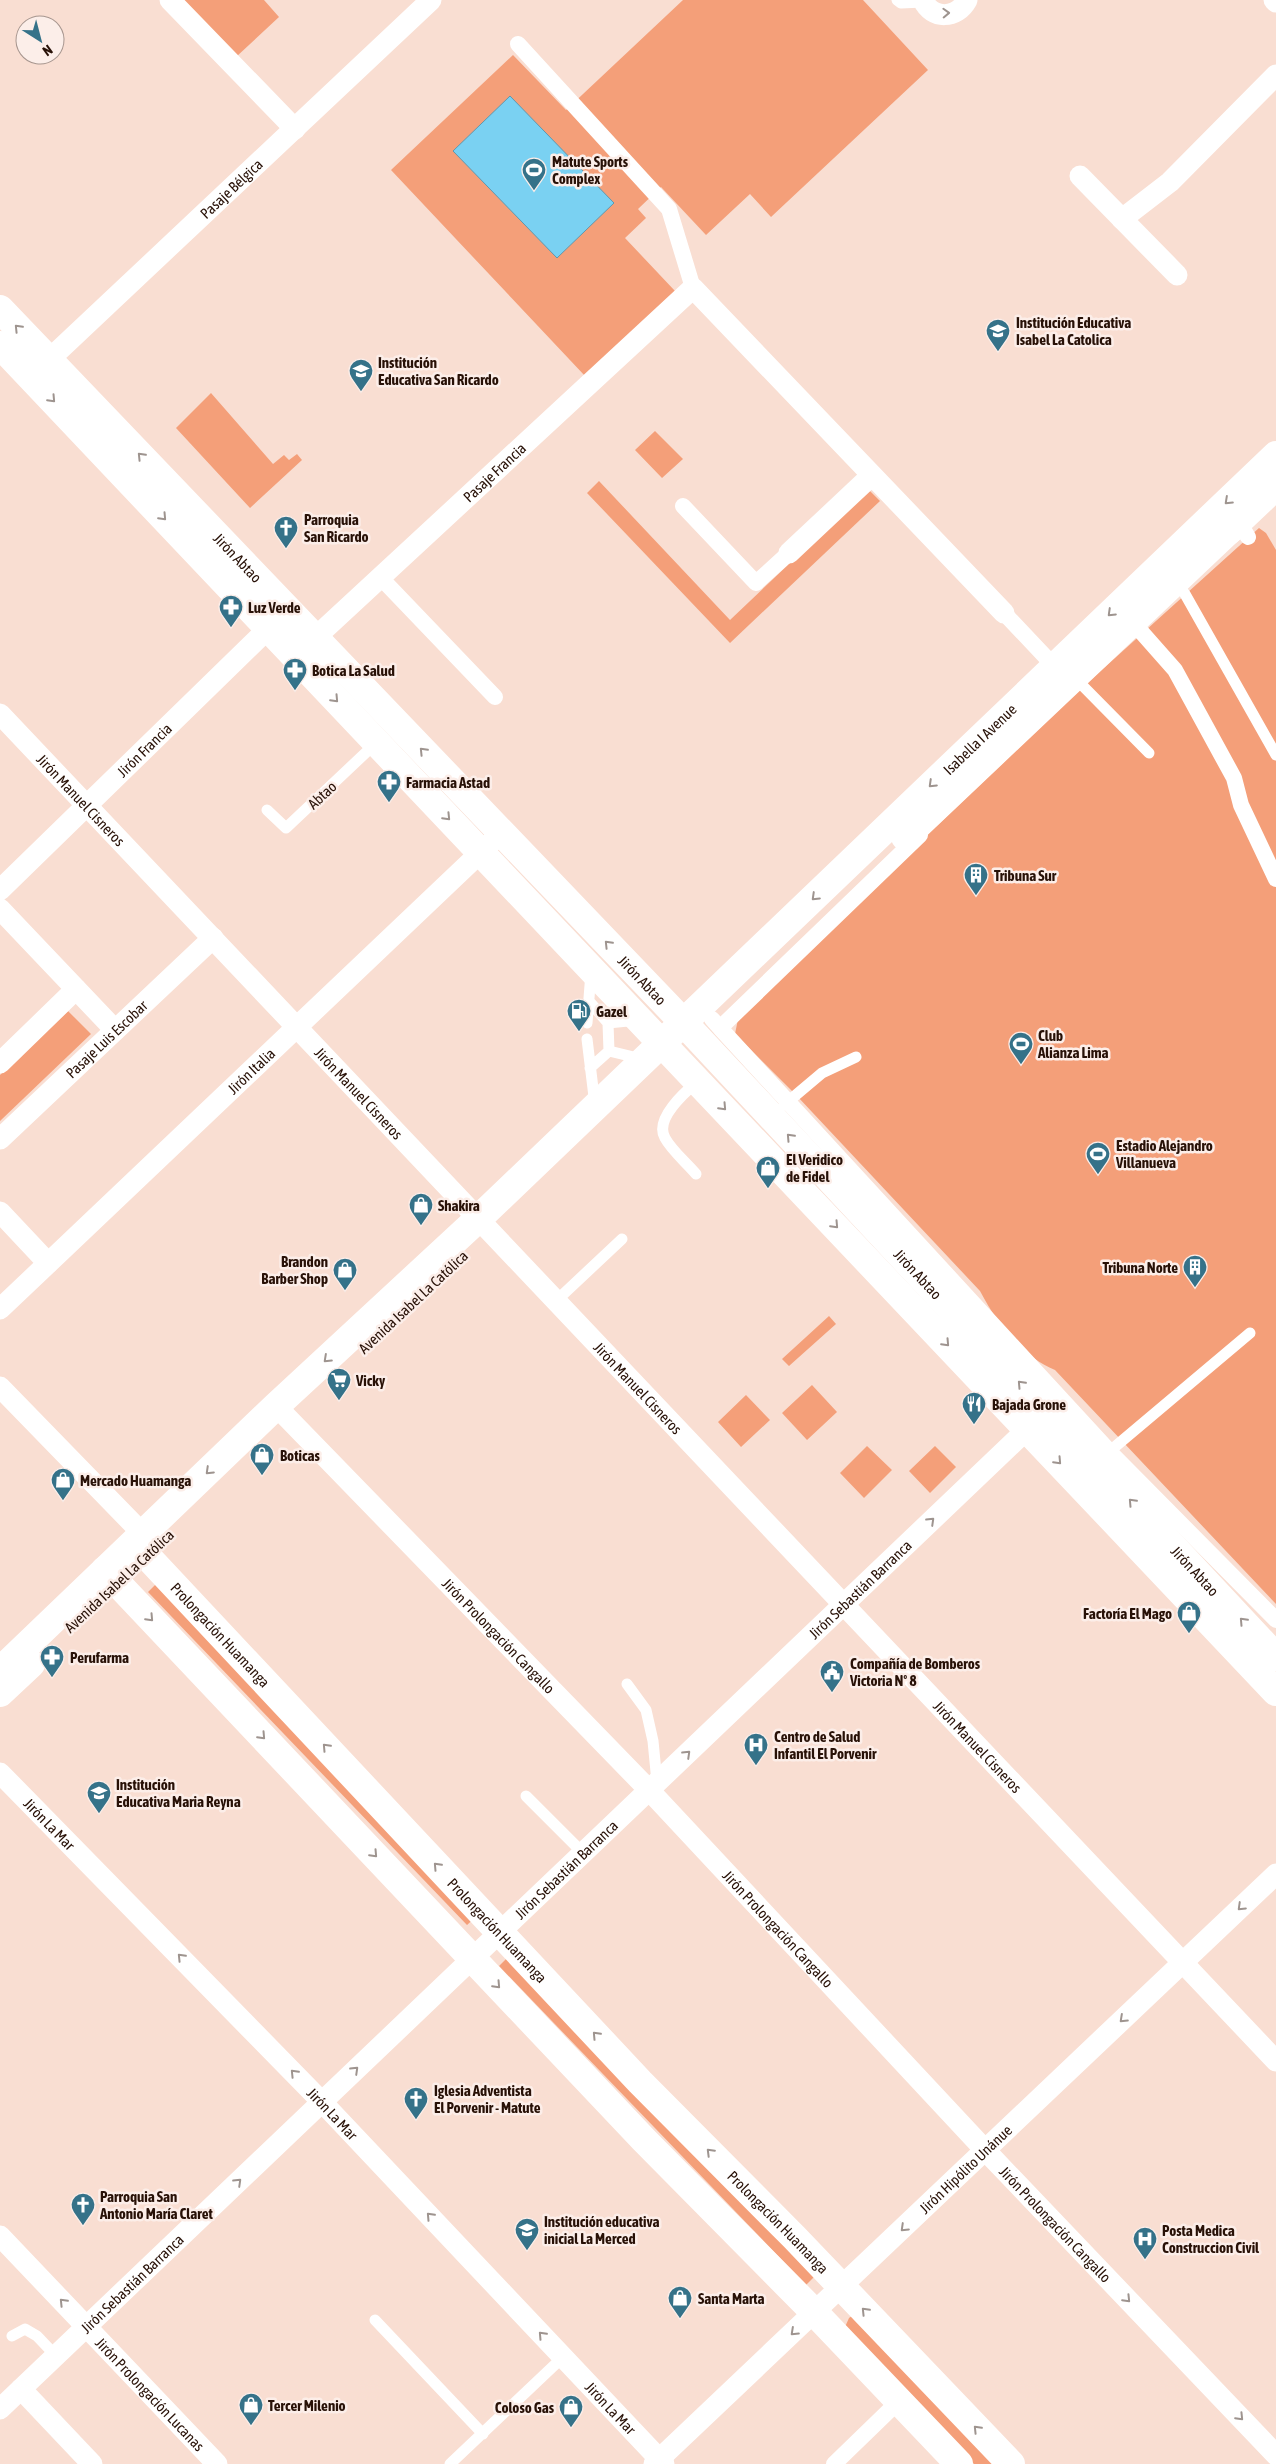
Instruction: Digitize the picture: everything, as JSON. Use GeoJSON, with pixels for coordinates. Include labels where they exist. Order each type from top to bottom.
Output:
{"type":"FeatureCollection","features":[{"type":"Feature","properties":{"kind":"street"},"geometry":{"type":"LineString","coordinates":[[170,0],[294,129]]}},
{"type":"Feature","properties":{"kind":"street","name":"Pasaje Bélgica"},"geometry":{"type":"LineString","coordinates":[[39,369],[431,0]]}},
{"type":"Feature","properties":{"kind":"street"},"geometry":{"type":"LineString","coordinates":[[923,1],[933,12],[946,15],[958,11],[967,0]]}},
{"type":"Feature","properties":{"kind":"street"},"geometry":{"type":"LineString","coordinates":[[518,44],[669,209],[693,288],[1004,614],[1070,675],[1137,627],[1177,584],[1242,527],[1248,537]]}},
{"type":"Feature","properties":{"kind":"street"},"geometry":{"type":"LineString","coordinates":[[1122,219],[1170,182],[1276,75]]}},
{"type":"Feature","properties":{"kind":"street"},"geometry":{"type":"LineString","coordinates":[[1080,176],[1177,275]]}},
{"type":"Feature","properties":{"kind":"street","name":"Pasaje Francia"},"geometry":{"type":"LineString","coordinates":[[294,656],[316,639],[693,288]]}},
{"type":"Feature","properties":{"kind":"street","name":"Jirón Abtao"},"geometry":{"type":"LineString","coordinates":[[0,309],[39,369],[294,656],[640,1020],[660,1053],[698,1081],[1037,1420],[1103,1457],[1276,1657]]}},
{"type":"Feature","properties":{"kind":"street","name":"Jirón Abtao"},"geometry":{"type":"LineString","coordinates":[[0,345],[39,369],[288,610],[501,832],[703,1026],[779,1109],[1037,1420],[1276,1692]]}},
{"type":"Feature","properties":{"kind":"street","name":"Isabella I Avenue"},"geometry":{"type":"LineString","coordinates":[[1070,675],[1177,584],[1269,490],[1276,455]]}},
{"type":"Feature","properties":{"kind":"street"},"geometry":{"type":"LineString","coordinates":[[683,506],[756,583],[871,476]]}},
{"type":"Feature","properties":{"kind":"street","name":"Isabella I Avenue"},"geometry":{"type":"LineString","coordinates":[[703,1026],[1070,675],[1269,490]]}},
{"type":"Feature","properties":{"kind":"street"},"geometry":{"type":"LineString","coordinates":[[381,578],[496,697]]}},
{"type":"Feature","properties":{"kind":"street","name":"Jirón Francia"},"geometry":{"type":"LineString","coordinates":[[0,890],[288,610]]}},
{"type":"Feature","properties":{"kind":"street"},"geometry":{"type":"LineString","coordinates":[[1137,627],[1175,670],[1234,778],[1241,804],[1276,879]]}},
{"type":"Feature","properties":{"kind":"street","name":"Jirón Manuel Cisneros"},"geometry":{"type":"LineString","coordinates":[[0,714],[174,900],[213,938],[1183,1963],[1273,2051]]}},
{"type":"Feature","properties":{"kind":"street","name":"Jirón Italia"},"geometry":{"type":"LineString","coordinates":[[0,1309],[501,832]]}},
{"type":"Feature","properties":{"kind":"street"},"geometry":{"type":"LineString","coordinates":[[0,909],[115,1030]]}},
{"type":"Feature","properties":{"kind":"street","name":"Pasaje Luis Escobar"},"geometry":{"type":"LineString","coordinates":[[0,1139],[213,938]]}},
{"type":"Feature","properties":{"kind":"street"},"geometry":{"type":"LineString","coordinates":[[0,1063],[76,989]]}},
{"type":"Feature","properties":{"kind":"street","name":"Avenida Isabel La Católica"},"geometry":{"type":"LineString","coordinates":[[484,1225],[595,1107],[660,1053],[703,1026]]}},
{"type":"Feature","properties":{"kind":"street","name":"Avenida Isabel La Católica"},"geometry":{"type":"LineString","coordinates":[[0,1671],[111,1576],[283,1412],[484,1225],[660,1053]]}},
{"type":"Feature","properties":{"kind":"street"},"geometry":{"type":"LineString","coordinates":[[779,1109],[1103,1457],[1276,1620]]}},
{"type":"Feature","properties":{"kind":"street"},"geometry":{"type":"LineString","coordinates":[[0,1212],[48,1262]]}},
{"type":"Feature","properties":{"kind":"street","name":"Prolongación Huamanga"},"geometry":{"type":"LineString","coordinates":[[0,1387],[640,2082],[842,2286],[1011,2464]]}},
{"type":"Feature","properties":{"kind":"street","name":"Jirón Prolongación Cangallo"},"geometry":{"type":"LineString","coordinates":[[283,1412],[653,1786],[985,2150],[1276,2455]]}},
{"type":"Feature","properties":{"kind":"street","name":"Jirón Sebastián Barranca"},"geometry":{"type":"LineString","coordinates":[[0,2409],[1037,1420]]}},
{"type":"Feature","properties":{"kind":"street"},"geometry":{"type":"LineString","coordinates":[[111,1576],[644,2140],[814,2312],[959,2464]]}},
{"type":"Feature","properties":{"kind":"street","name":"Avenida Isabel La Católica"},"geometry":{"type":"LineString","coordinates":[[0,1693],[111,1576]]}},
{"type":"Feature","properties":{"kind":"street","name":"Jirón La Mar"},"geometry":{"type":"LineString","coordinates":[[0,1773],[322,2102],[564,2358],[659,2462]]}},
{"type":"Feature","properties":{"kind":"street","name":"Jirón Hipólito Unánue"},"geometry":{"type":"LineString","coordinates":[[659,2462],[814,2312],[1276,1874]]}},
{"type":"Feature","properties":{"kind":"street","name":"Jirón Prolongación Lucanas"},"geometry":{"type":"LineString","coordinates":[[0,2236],[217,2464]]}},
{"type":"Feature","properties":{"kind":"street"},"geometry":{"type":"LineString","coordinates":[[21,2389],[92,2464]]}},
{"type":"Feature","properties":{"kind":"street"},"geometry":{"type":"LineString","coordinates":[[834,2464],[899,2401]]}},
{"type":"Feature","properties":{"kind":"lane"},"geometry":{"type":"LineString","coordinates":[[897,0],[901,2],[923,1]]}},
{"type":"Feature","properties":{"kind":"lane"},"geometry":{"type":"LineString","coordinates":[[1177,584],[1276,756]]}},
{"type":"Feature","properties":{"kind":"lane"},"geometry":{"type":"LineString","coordinates":[[1070,675],[1149,754]]}},
{"type":"Feature","properties":{"kind":"lane","name":"Abtao"},"geometry":{"type":"LineString","coordinates":[[267,810],[286,828],[377,743]]}},
{"type":"Feature","properties":{"kind":"lane"},"geometry":{"type":"LineString","coordinates":[[587,1023],[592,969]]}},
{"type":"Feature","properties":{"kind":"lane"},"geometry":{"type":"LineString","coordinates":[[589,1002],[608,1023],[609,1052]]}},
{"type":"Feature","properties":{"kind":"lane"},"geometry":{"type":"LineString","coordinates":[[608,1023],[640,1020]]}},
{"type":"Feature","properties":{"kind":"lane"},"geometry":{"type":"LineString","coordinates":[[587,1039],[595,1107]]}},
{"type":"Feature","properties":{"kind":"lane"},"geometry":{"type":"LineString","coordinates":[[590,1068],[609,1052],[660,1053]]}},
{"type":"Feature","properties":{"kind":"lane"},"geometry":{"type":"LineString","coordinates":[[779,1109],[822,1073],[856,1057]]}},
{"type":"Feature","properties":{"kind":"lane"},"geometry":{"type":"LineString","coordinates":[[696,1174],[664,1138],[663,1127],[670,1109],[698,1081]]}},
{"type":"Feature","properties":{"kind":"lane"},"geometry":{"type":"LineString","coordinates":[[556,1301],[622,1239]]}},
{"type":"Feature","properties":{"kind":"lane"},"geometry":{"type":"LineString","coordinates":[[1103,1457],[1250,1333]]}},
{"type":"Feature","properties":{"kind":"lane"},"geometry":{"type":"LineString","coordinates":[[627,1684],[646,1710],[653,1741],[653,1786]]}},
{"type":"Feature","properties":{"kind":"lane"},"geometry":{"type":"LineString","coordinates":[[526,1796],[583,1854]]}},
{"type":"Feature","properties":{"kind":"lane"},"geometry":{"type":"LineString","coordinates":[[375,2320],[483,2434]]}},
{"type":"Feature","properties":{"kind":"lane"},"geometry":{"type":"LineString","coordinates":[[12,2336],[25,2329],[37,2336],[56,2356]]}},
{"type":"Feature","properties":{"kind":"lane"},"geometry":{"type":"LineString","coordinates":[[450,2464],[564,2358]]}},
{"type":"Feature","properties":{"kind":"shaded area"},"geometry":{"type":"Polygon","coordinates":[[[182,0],[264,0],[279,17],[236,57],[182,0]]]}},
{"type":"Feature","properties":{"kind":"shaded area","name":"Matute Sports Complex"},"geometry":{"type":"Polygon","coordinates":[[[683,0],[863,0],[928,70],[771,217],[750,194],[706,235],[661,187],[638,209],[646,218],[625,238],[675,291],[585,376],[391,170],[513,55],[566,110],[683,0]]]}},
{"type":"Feature","properties":{"kind":"shaded area"},"geometry":{"type":"Polygon","coordinates":[[[211,393],[273,464],[284,455],[289,460],[297,454],[302,460],[250,508],[176,428],[211,393]]]}},
{"type":"Feature","properties":{"kind":"shaded area"},"geometry":{"type":"Polygon","coordinates":[[[655,431],[683,459],[662,478],[635,450],[655,431]]]}},
{"type":"Feature","properties":{"kind":"shaded area"},"geometry":{"type":"Polygon","coordinates":[[[599,481],[730,620],[868,489],[880,501],[730,643],[587,493],[599,481]]]}},
{"type":"Feature","properties":{"kind":"shaded area","name":"Estadio Alejandro Villanueva"},"geometry":{"type":"Polygon","coordinates":[[[1259,528],[1266,533],[1276,550],[1276,1604],[1055,1370],[1031,1356],[1011,1337],[994,1315],[980,1291],[797,1096],[735,1034],[739,1014],[1084,686],[1259,528]]]}},
{"type":"Feature","properties":{"kind":"shaded area"},"geometry":{"type":"Polygon","coordinates":[[[68,1011],[91,1034],[0,1121],[0,1075],[68,1011]]]}},
{"type":"Feature","properties":{"kind":"shaded area"},"geometry":{"type":"Polygon","coordinates":[[[829,1316],[836,1324],[789,1366],[782,1359],[829,1316]]]}},
{"type":"Feature","properties":{"kind":"shaded area"},"geometry":{"type":"Polygon","coordinates":[[[812,1385],[837,1412],[807,1440],[782,1413],[812,1385]]]}},
{"type":"Feature","properties":{"kind":"shaded area"},"geometry":{"type":"Polygon","coordinates":[[[746,1395],[770,1420],[741,1447],[718,1422],[746,1395]]]}},
{"type":"Feature","properties":{"kind":"shaded area"},"geometry":{"type":"Polygon","coordinates":[[[867,1446],[892,1470],[864,1498],[840,1473],[867,1446]]]}},
{"type":"Feature","properties":{"kind":"shaded area"},"geometry":{"type":"Polygon","coordinates":[[[935,1446],[956,1467],[930,1493],[909,1471],[935,1446]]]}},
{"type":"Feature","properties":{"kind":"shaded area"},"geometry":{"type":"Polygon","coordinates":[[[161,1579],[480,1913],[467,1925],[148,1592],[161,1579]]]}},
{"type":"Feature","properties":{"kind":"shaded area"},"geometry":{"type":"Polygon","coordinates":[[[515,1950],[822,2269],[806,2285],[499,1966],[515,1950]]]}},
{"type":"Feature","properties":{"kind":"shaded area"},"geometry":{"type":"Polygon","coordinates":[[[860,2310],[999,2464],[974,2464],[852,2337],[845,2327],[849,2318],[860,2310]]]}},
{"type":"Feature","properties":{"kind":"water"},"geometry":{"type":"Polygon","coordinates":[[[510,96],[614,203],[557,258],[453,151],[510,96]]]}},
{"type":"Feature","properties":{"kind":"place","name":"Matute Sports Complex"},"geometry":{"type":"Point","coordinates":[534,191]}},
{"type":"Feature","properties":{"kind":"place","name":"Institución Educativa Isabel La Catolica"},"geometry":{"type":"Point","coordinates":[998,352]}},
{"type":"Feature","properties":{"kind":"place","name":"Institución Educativa San Ricardo"},"geometry":{"type":"Point","coordinates":[361,392]}},
{"type":"Feature","properties":{"kind":"place","name":"Parroquia San Ricardo"},"geometry":{"type":"Point","coordinates":[286,549]}},
{"type":"Feature","properties":{"kind":"place","name":"Luz Verde"},"geometry":{"type":"Point","coordinates":[231,628]}},
{"type":"Feature","properties":{"kind":"place","name":"Botica La Salud"},"geometry":{"type":"Point","coordinates":[295,691]}},
{"type":"Feature","properties":{"kind":"place","name":"Farmacia Astad"},"geometry":{"type":"Point","coordinates":[389,803]}},
{"type":"Feature","properties":{"kind":"place","name":"Tribuna Sur"},"geometry":{"type":"Point","coordinates":[976,896]}},
{"type":"Feature","properties":{"kind":"place","name":"Gazel"},"geometry":{"type":"Point","coordinates":[579,1032]}},
{"type":"Feature","properties":{"kind":"place","name":"Club Alianza Lima"},"geometry":{"type":"Point","coordinates":[1021,1065]}},
{"type":"Feature","properties":{"kind":"place","name":"Estadio Alejandro Villanueva"},"geometry":{"type":"Point","coordinates":[1098,1175]}},
{"type":"Feature","properties":{"kind":"place","name":"El Veridico de Fidel"},"geometry":{"type":"Point","coordinates":[768,1189]}},
{"type":"Feature","properties":{"kind":"place","name":"Shakira"},"geometry":{"type":"Point","coordinates":[421,1226]}},
{"type":"Feature","properties":{"kind":"place","name":"Tribuna Norte"},"geometry":{"type":"Point","coordinates":[1195,1288]}},
{"type":"Feature","properties":{"kind":"place","name":"Brandon Barber Shop"},"geometry":{"type":"Point","coordinates":[345,1291]}},
{"type":"Feature","properties":{"kind":"place","name":"Vicky"},"geometry":{"type":"Point","coordinates":[339,1401]}},
{"type":"Feature","properties":{"kind":"place","name":"Bajada Grone"},"geometry":{"type":"Point","coordinates":[974,1425]}},
{"type":"Feature","properties":{"kind":"place","name":"Boticas"},"geometry":{"type":"Point","coordinates":[262,1476]}},
{"type":"Feature","properties":{"kind":"place","name":"Mercado Huamanga"},"geometry":{"type":"Point","coordinates":[63,1501]}},
{"type":"Feature","properties":{"kind":"place","name":"Factoría El Mago"},"geometry":{"type":"Point","coordinates":[1189,1634]}},
{"type":"Feature","properties":{"kind":"place","name":"Perufarma"},"geometry":{"type":"Point","coordinates":[52,1678]}},
{"type":"Feature","properties":{"kind":"place","name":"Compañía de Bomberos Victoria Nº 8"},"geometry":{"type":"Point","coordinates":[832,1693]}},
{"type":"Feature","properties":{"kind":"place","name":"Centro de Salud Infantil El Porvenir"},"geometry":{"type":"Point","coordinates":[756,1766]}},
{"type":"Feature","properties":{"kind":"place","name":"Institución Educativa Maria Reyna"},"geometry":{"type":"Point","coordinates":[99,1814]}},
{"type":"Feature","properties":{"kind":"place","name":"Iglesia Adventista El Porvenir - Matute"},"geometry":{"type":"Point","coordinates":[416,2120]}},
{"type":"Feature","properties":{"kind":"place","name":"Parroquia San Antonio María Claret"},"geometry":{"type":"Point","coordinates":[83,2226]}},
{"type":"Feature","properties":{"kind":"place","name":"Institución educativa inicial La Merced"},"geometry":{"type":"Point","coordinates":[527,2251]}},
{"type":"Feature","properties":{"kind":"place","name":"Posta Medica Construccion Civil"},"geometry":{"type":"Point","coordinates":[1145,2260]}},
{"type":"Feature","properties":{"kind":"place","name":"Santa Marta"},"geometry":{"type":"Point","coordinates":[680,2319]}},
{"type":"Feature","properties":{"kind":"place","name":"Tercer Milenio"},"geometry":{"type":"Point","coordinates":[251,2426]}},
{"type":"Feature","properties":{"kind":"place","name":"Coloso Gas"},"geometry":{"type":"Point","coordinates":[571,2428]}}]}
